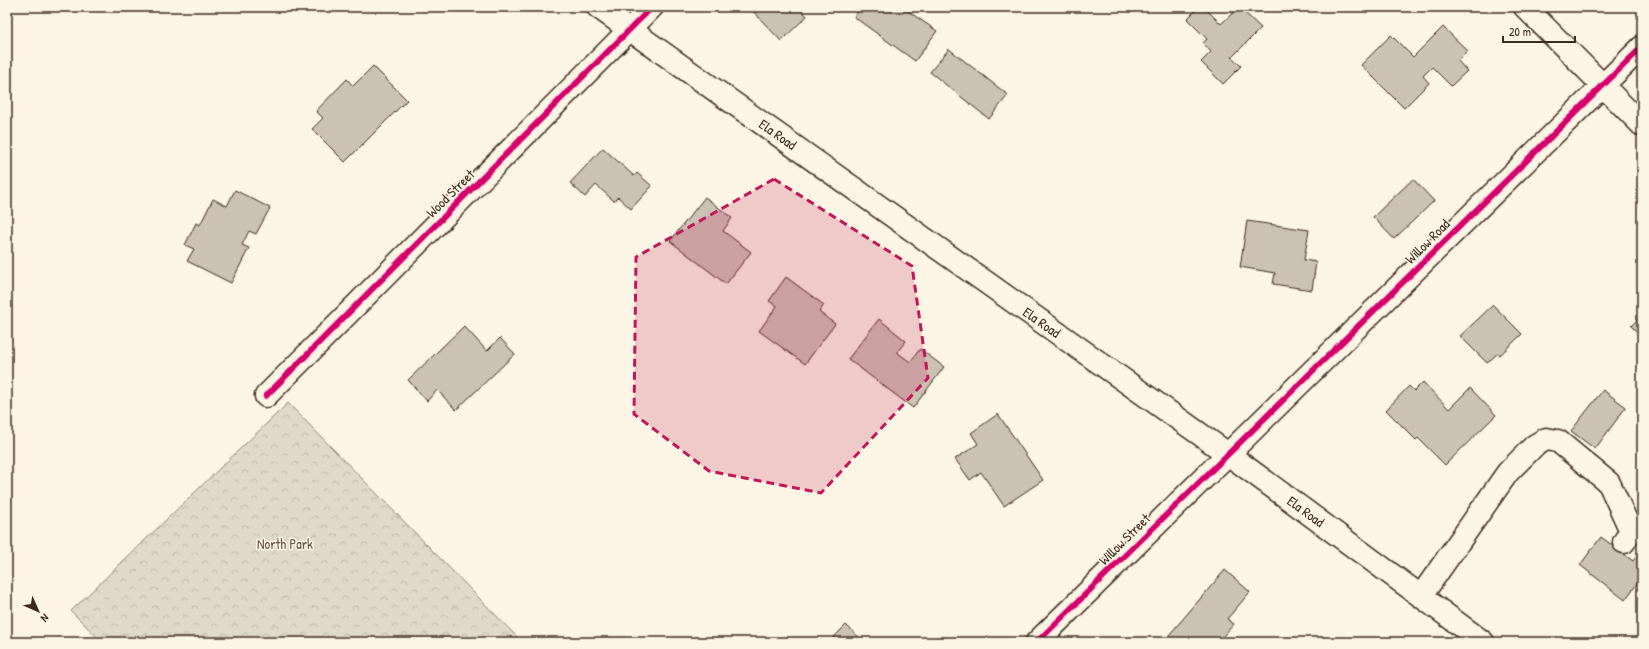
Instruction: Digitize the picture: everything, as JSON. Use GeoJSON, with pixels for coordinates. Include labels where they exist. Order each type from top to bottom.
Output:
{"type":"FeatureCollection","features":[{"type":"Feature","properties":{"kind":"street","name":"Ela Road"},"geometry":{"type":"LineString","coordinates":[[598,7],[1228,454],[1483,642]]}},
{"type":"Feature","properties":{"kind":"street","name":"Wood Street"},"geometry":{"type":"LineString","coordinates":[[266,396],[652,7]]}},
{"type":"Feature","properties":{"kind":"street"},"geometry":{"type":"LineString","coordinates":[[1525,7],[1642,125]]}},
{"type":"Feature","properties":{"kind":"street","name":"Willow Road"},"geometry":{"type":"LineString","coordinates":[[1228,454],[1642,46]]}},
{"type":"Feature","properties":{"kind":"street"},"geometry":{"type":"LineString","coordinates":[[1421,596],[1508,472],[1534,446],[1546,440],[1558,441],[1609,483],[1631,531],[1624,542]]}},
{"type":"Feature","properties":{"kind":"street","name":"Willow Street"},"geometry":{"type":"LineString","coordinates":[[1037,642],[1228,454]]}},
{"type":"Feature","properties":{"kind":"highlighted area"},"geometry":{"type":"Polygon","coordinates":[[[774,179],[912,266],[928,378],[821,493],[709,471],[634,414],[636,257],[774,179]]]}},
{"type":"Feature","properties":{"kind":"green space","name":"North Park"},"geometry":{"type":"Polygon","coordinates":[[[288,403],[522,642],[102,642],[71,611],[288,403]]]}},
{"type":"Feature","properties":{"kind":"building"},"geometry":{"type":"Polygon","coordinates":[[[749,7],[798,7],[807,16],[781,41],[749,7]]]}},
{"type":"Feature","properties":{"kind":"building"},"geometry":{"type":"Polygon","coordinates":[[[861,7],[902,7],[937,31],[915,61],[854,17],[861,7]]]}},
{"type":"Feature","properties":{"kind":"building"},"geometry":{"type":"Polygon","coordinates":[[[1199,7],[1204,7],[1221,24],[1239,7],[1261,28],[1232,57],[1241,66],[1223,84],[1201,62],[1211,52],[1203,43],[1207,39],[1187,19],[1199,7]]]}},
{"type":"Feature","properties":{"kind":"building"},"geometry":{"type":"Polygon","coordinates":[[[1443,27],[1468,51],[1458,61],[1467,71],[1451,86],[1432,67],[1423,76],[1429,83],[1404,108],[1361,65],[1391,35],[1413,57],[1443,27]]]}},
{"type":"Feature","properties":{"kind":"building"},"geometry":{"type":"Polygon","coordinates":[[[949,49],[1008,95],[989,119],[930,72],[949,49]]]}},
{"type":"Feature","properties":{"kind":"building"},"geometry":{"type":"Polygon","coordinates":[[[373,66],[407,100],[345,162],[312,129],[323,118],[316,111],[347,79],[353,86],[373,66]]]}},
{"type":"Feature","properties":{"kind":"building"},"geometry":{"type":"Polygon","coordinates":[[[603,148],[634,176],[637,173],[652,186],[631,209],[618,197],[614,201],[596,185],[585,197],[570,183],[603,148]]]}},
{"type":"Feature","properties":{"kind":"building"},"geometry":{"type":"Polygon","coordinates":[[[1413,179],[1434,201],[1394,239],[1373,217],[1413,179]]]}},
{"type":"Feature","properties":{"kind":"building"},"geometry":{"type":"Polygon","coordinates":[[[235,190],[270,208],[256,234],[249,231],[242,245],[249,248],[231,283],[187,261],[194,249],[185,245],[196,223],[200,225],[213,199],[227,206],[235,190]]]}},
{"type":"Feature","properties":{"kind":"building"},"geometry":{"type":"Polygon","coordinates":[[[705,197],[732,218],[723,231],[751,252],[726,284],[670,241],[705,197]]]}},
{"type":"Feature","properties":{"kind":"building"},"geometry":{"type":"Polygon","coordinates":[[[1247,221],[1309,230],[1304,260],[1316,262],[1312,290],[1273,284],[1275,273],[1240,267],[1247,221]]]}},
{"type":"Feature","properties":{"kind":"building"},"geometry":{"type":"Polygon","coordinates":[[[786,277],[824,305],[819,312],[835,324],[805,364],[759,331],[777,306],[769,301],[786,277]]]}},
{"type":"Feature","properties":{"kind":"building"},"geometry":{"type":"Polygon","coordinates":[[[1493,305],[1522,334],[1500,355],[1498,353],[1487,363],[1460,336],[1493,305]]]}},
{"type":"Feature","properties":{"kind":"building"},"geometry":{"type":"Polygon","coordinates":[[[1642,315],[1642,337],[1631,326],[1642,315]]]}},
{"type":"Feature","properties":{"kind":"building"},"geometry":{"type":"Polygon","coordinates":[[[879,319],[906,341],[897,352],[910,362],[920,349],[944,367],[913,408],[848,359],[879,319]]]}},
{"type":"Feature","properties":{"kind":"building"},"geometry":{"type":"Polygon","coordinates":[[[464,326],[487,351],[500,338],[515,354],[456,410],[437,390],[427,401],[408,380],[464,326]]]}},
{"type":"Feature","properties":{"kind":"building"},"geometry":{"type":"Polygon","coordinates":[[[1423,382],[1449,409],[1470,388],[1496,415],[1445,465],[1418,438],[1416,440],[1386,410],[1409,386],[1414,391],[1423,382]]]}},
{"type":"Feature","properties":{"kind":"building"},"geometry":{"type":"Polygon","coordinates":[[[1603,390],[1626,407],[1595,449],[1571,431],[1603,390]]]}},
{"type":"Feature","properties":{"kind":"building"},"geometry":{"type":"Polygon","coordinates":[[[998,414],[1043,480],[1004,506],[981,472],[970,480],[955,459],[978,444],[971,433],[998,414]]]}},
{"type":"Feature","properties":{"kind":"building"},"geometry":{"type":"Polygon","coordinates":[[[1601,537],[1633,561],[1642,549],[1642,577],[1625,600],[1580,565],[1601,537]]]}},
{"type":"Feature","properties":{"kind":"building"},"geometry":{"type":"Polygon","coordinates":[[[1225,570],[1250,592],[1227,619],[1234,624],[1218,642],[1163,642],[1225,570]]]}},
{"type":"Feature","properties":{"kind":"building"},"geometry":{"type":"Polygon","coordinates":[[[846,625],[864,642],[833,642],[831,640],[846,625]]]}},
{"type":"Feature","properties":{"kind":"cycle path"},"geometry":{"type":"LineString","coordinates":[[266,396],[652,7]]}},
{"type":"Feature","properties":{"kind":"cycle path"},"geometry":{"type":"LineString","coordinates":[[1037,642],[1642,47]]}}]}
